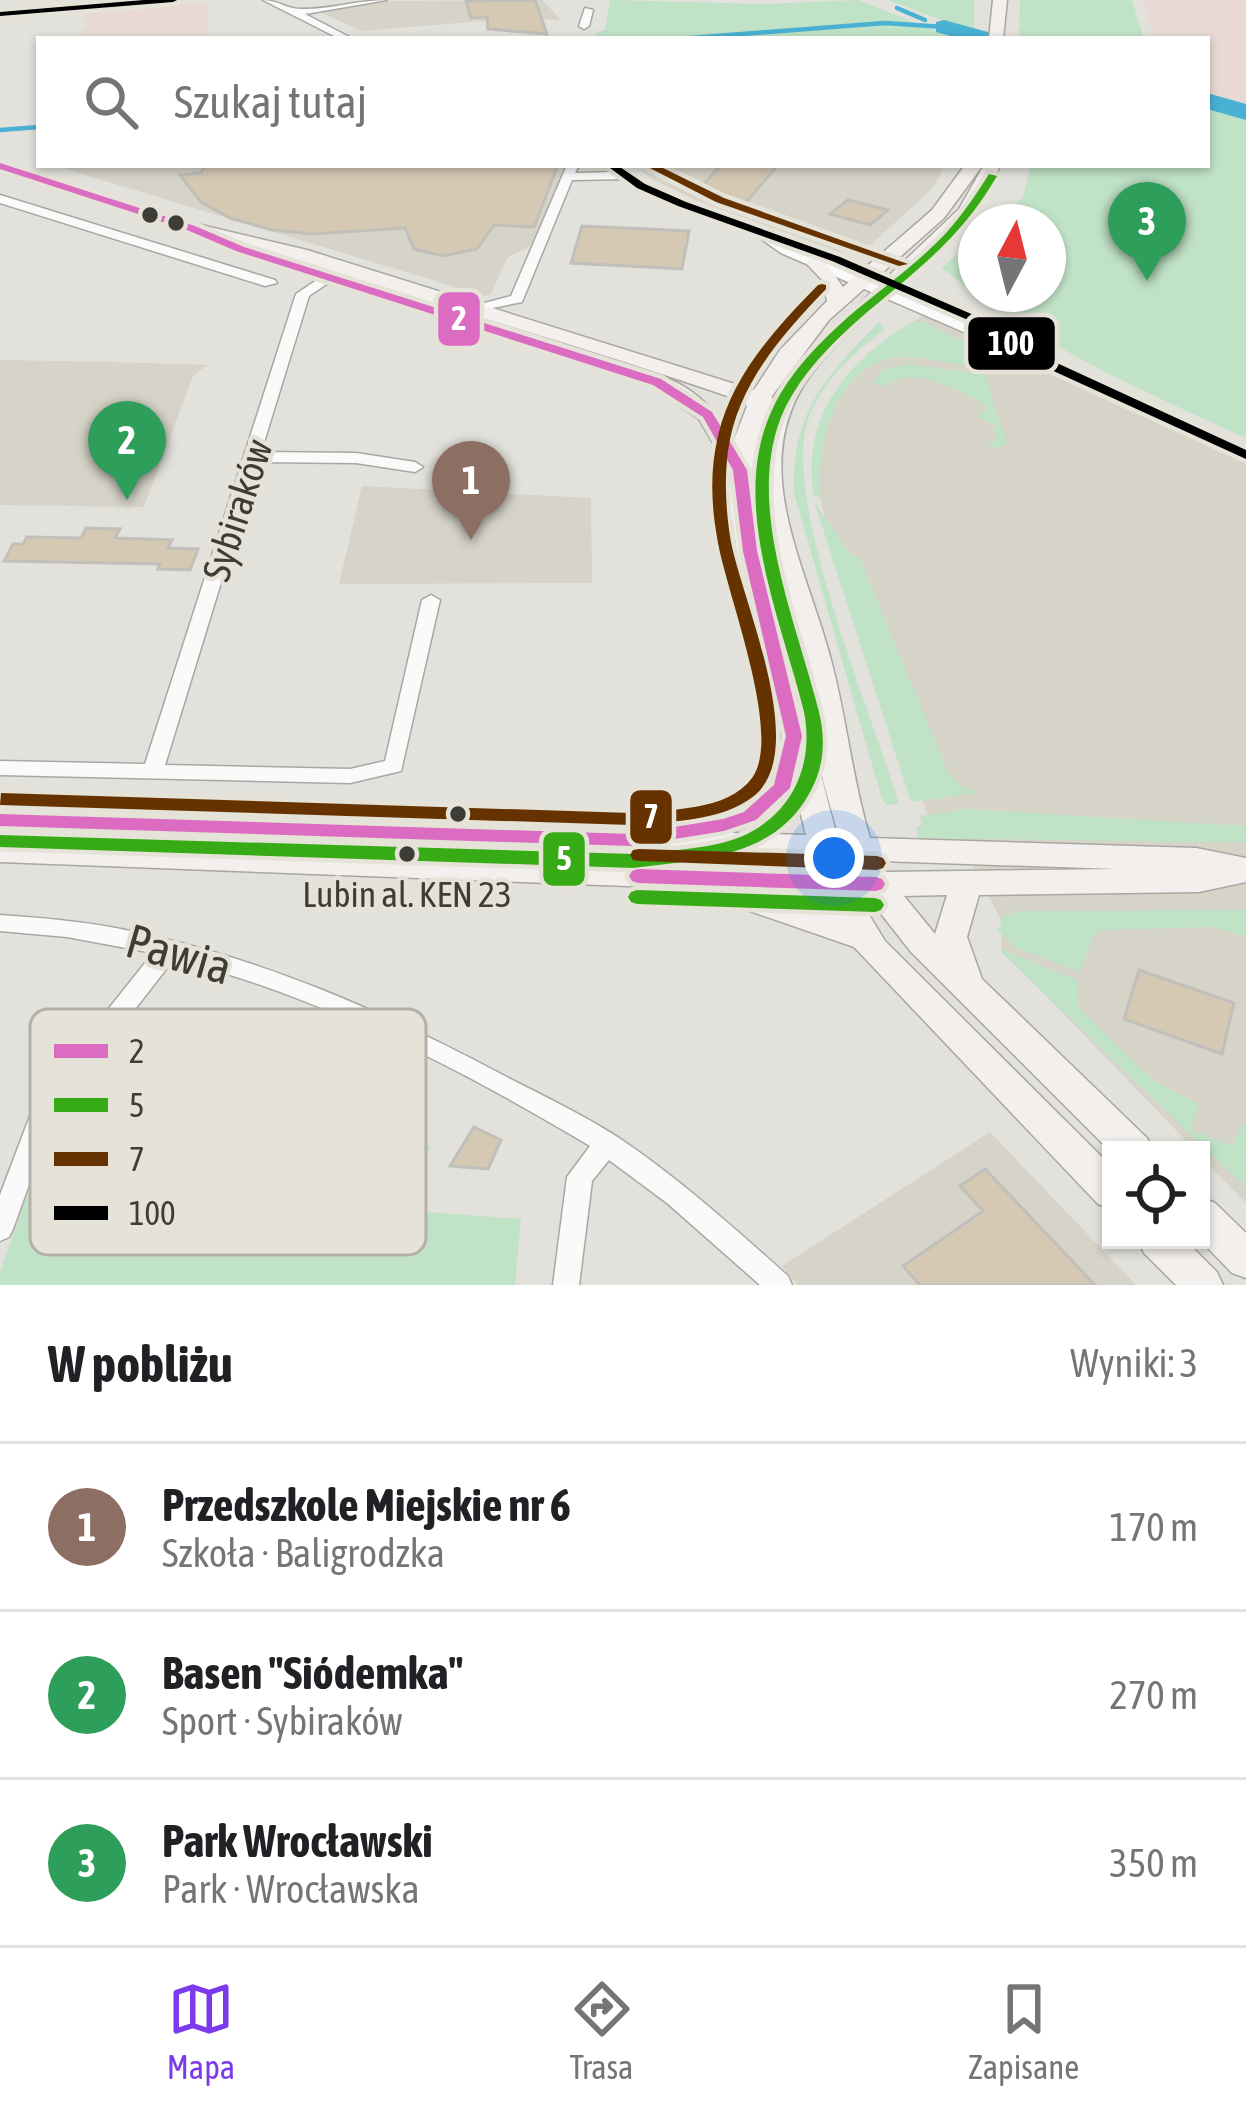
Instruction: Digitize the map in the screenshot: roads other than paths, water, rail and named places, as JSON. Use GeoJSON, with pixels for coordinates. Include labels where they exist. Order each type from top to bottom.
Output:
{"type":"FeatureCollection","features":[{"type":"Feature","properties":{"kind":"street"},"geometry":{"type":"LineString","coordinates":[[0,14],[48,5],[172,0]]}},
{"type":"Feature","properties":{"kind":"street"},"geometry":{"type":"LineString","coordinates":[[268,0],[342,36]]}},
{"type":"Feature","properties":{"kind":"street"},"geometry":{"type":"LineString","coordinates":[[295,13],[382,0]]}},
{"type":"Feature","properties":{"kind":"street"},"geometry":{"type":"LineString","coordinates":[[996,36],[1000,0]]}},
{"type":"Feature","properties":{"kind":"street"},"geometry":{"type":"LineString","coordinates":[[584,26],[588,10]]}},
{"type":"Feature","properties":{"kind":"street"},"geometry":{"type":"LineString","coordinates":[[615,168],[682,204],[878,284]]}},
{"type":"Feature","properties":{"kind":"street"},"geometry":{"type":"LineString","coordinates":[[972,168],[953,198],[817,353],[789,393],[776,423],[768,471],[772,516],[818,662],[838,781],[858,848],[876,884],[911,930],[1125,1141]]}},
{"type":"Feature","properties":{"kind":"street"},"geometry":{"type":"LineString","coordinates":[[991,168],[976,201],[878,284],[837,302],[792,350],[758,401],[740,470],[750,551],[833,882],[862,937],[1102,1183]]}},
{"type":"Feature","properties":{"kind":"street"},"geometry":{"type":"LineString","coordinates":[[3,170],[191,228],[211,239],[478,310],[734,401],[789,393]]}},
{"type":"Feature","properties":{"kind":"street"},"geometry":{"type":"LineString","coordinates":[[478,310],[517,299],[574,170],[625,176]]}},
{"type":"Feature","properties":{"kind":"street"},"geometry":{"type":"LineString","coordinates":[[0,199],[270,283]]}},
{"type":"Feature","properties":{"kind":"street"},"geometry":{"type":"LineString","coordinates":[[762,235],[816,263],[972,318],[1029,355],[1246,455]]}},
{"type":"Feature","properties":{"kind":"street"},"geometry":{"type":"LineString","coordinates":[[816,263],[831,279],[837,302]]}},
{"type":"Feature","properties":{"kind":"street"},"geometry":{"type":"LineString","coordinates":[[334,271],[666,376],[738,374],[792,350]]}},
{"type":"Feature","properties":{"kind":"street","name":"Sybiraków"},"geometry":{"type":"LineString","coordinates":[[153,771],[303,295],[334,271]]}},
{"type":"Feature","properties":{"kind":"street"},"geometry":{"type":"LineString","coordinates":[[666,376],[708,415],[740,470]]}},
{"type":"Feature","properties":{"kind":"street"},"geometry":{"type":"LineString","coordinates":[[758,401],[776,423]]}},
{"type":"Feature","properties":{"kind":"street"},"geometry":{"type":"LineString","coordinates":[[254,457],[368,458],[415,467]]}},
{"type":"Feature","properties":{"kind":"street"},"geometry":{"type":"LineString","coordinates":[[0,768],[350,776],[394,766],[431,600]]}},
{"type":"Feature","properties":{"kind":"street"},"geometry":{"type":"LineString","coordinates":[[632,840],[724,825],[750,816],[782,788],[794,736]]}},
{"type":"Feature","properties":{"kind":"street"},"geometry":{"type":"LineString","coordinates":[[0,820],[1196,860],[1246,870]]}},
{"type":"Feature","properties":{"kind":"street"},"geometry":{"type":"LineString","coordinates":[[0,850],[876,884],[1199,880],[1246,870]]}},
{"type":"Feature","properties":{"kind":"street"},"geometry":{"type":"LineString","coordinates":[[654,877],[746,895],[862,937]]}},
{"type":"Feature","properties":{"kind":"street"},"geometry":{"type":"LineString","coordinates":[[967,884],[951,937],[973,993]]}},
{"type":"Feature","properties":{"kind":"street","name":"Pawia"},"geometry":{"type":"LineString","coordinates":[[0,922],[77,928],[169,949],[335,1009]]}},
{"type":"Feature","properties":{"kind":"street"},"geometry":{"type":"LineString","coordinates":[[122,1009],[169,949]]}},
{"type":"Feature","properties":{"kind":"street","name":"Pawia"},"geometry":{"type":"LineString","coordinates":[[426,1047],[607,1144],[676,1193],[779,1285]]}},
{"type":"Feature","properties":{"kind":"street"},"geometry":{"type":"LineString","coordinates":[[566,1285],[580,1177],[607,1144]]}},
{"type":"Feature","properties":{"kind":"street"},"geometry":{"type":"LineString","coordinates":[[0,1229],[30,1148]]}},
{"type":"Feature","properties":{"kind":"street"},"geometry":{"type":"LineString","coordinates":[[1210,1224],[1246,1260]]}},
{"type":"Feature","properties":{"kind":"street"},"geometry":{"type":"LineString","coordinates":[[1167,1249],[1203,1285]]}},
{"type":"Feature","properties":{"kind":"waterway"},"geometry":{"type":"LineString","coordinates":[[897,8],[925,20]]}},
{"type":"Feature","properties":{"kind":"waterway"},"geometry":{"type":"LineString","coordinates":[[717,36],[885,23],[944,27]]}},
{"type":"Feature","properties":{"kind":"waterway"},"geometry":{"type":"LineString","coordinates":[[944,27],[976,36]]}},
{"type":"Feature","properties":{"kind":"waterway"},"geometry":{"type":"LineString","coordinates":[[1210,102],[1246,112]]}},
{"type":"Feature","properties":{"kind":"waterway"},"geometry":{"type":"LineString","coordinates":[[0,130],[36,127]]}},
{"type":"Feature","properties":{"kind":"place","name":"Park Wrocławski"},"geometry":{"type":"Point","coordinates":[1147,281]}},
{"type":"Feature","properties":{"kind":"place","name":"Basen \"Siódemka\""},"geometry":{"type":"Point","coordinates":[127,500]}},
{"type":"Feature","properties":{"kind":"place","name":"Przedszkole Miejskie nr 6"},"geometry":{"type":"Point","coordinates":[471,540]}},
{"type":"Feature","properties":{"kind":"place","name":"Lubin al. KEN 23"},"geometry":{"type":"Point","coordinates":[407,854]}}]}
